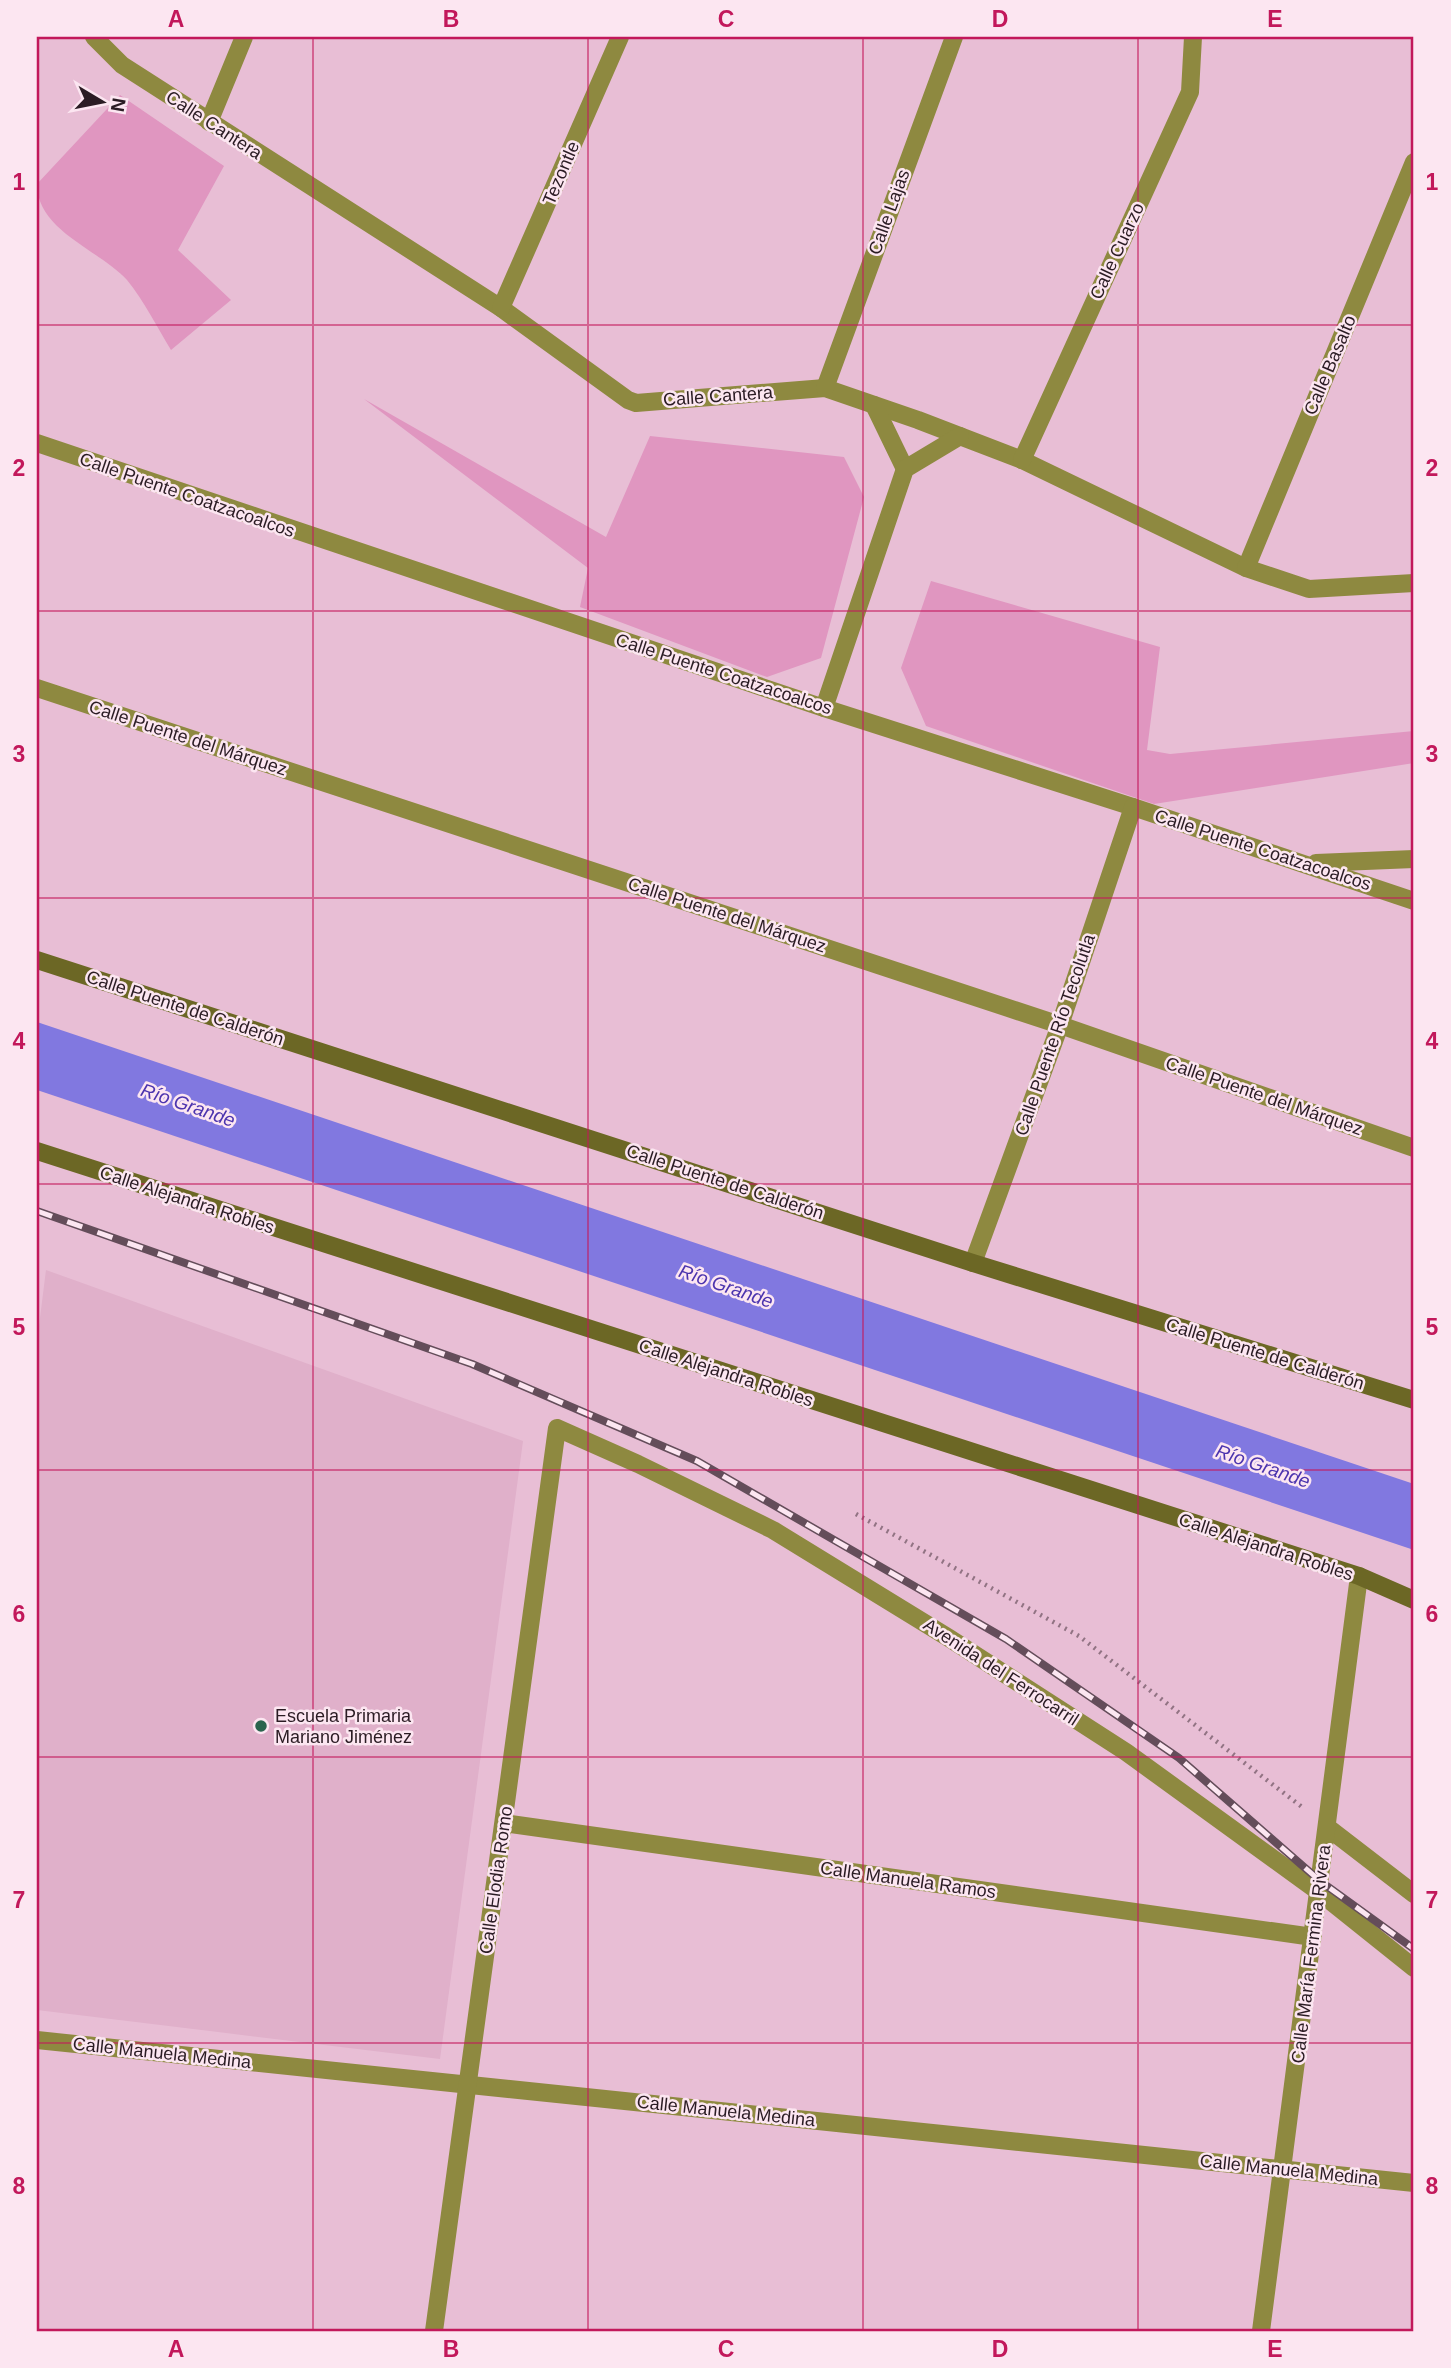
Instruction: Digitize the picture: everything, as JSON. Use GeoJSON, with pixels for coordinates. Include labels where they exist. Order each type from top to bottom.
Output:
{"type":"FeatureCollection","features":[{"type":"Feature","properties":{"kind":"main road","name":"Calle Puente de Calderón"},"geometry":{"type":"LineString","coordinates":[[37,960],[973,1263],[1414,1400]]}},
{"type":"Feature","properties":{"kind":"main road","name":"Calle Alejandra Robles"},"geometry":{"type":"LineString","coordinates":[[37,1151],[1359,1576],[1414,1600]]}},
{"type":"Feature","properties":{"kind":"street","name":"Calle Cantera"},"geometry":{"type":"LineString","coordinates":[[94,37],[122,65],[501,308],[628,400],[636,403],[825,388],[1022,460],[1246,568],[1308,589],[1414,583]]}},
{"type":"Feature","properties":{"kind":"street"},"geometry":{"type":"LineString","coordinates":[[209,121],[244,37]]}},
{"type":"Feature","properties":{"kind":"street","name":"Tezontle"},"geometry":{"type":"LineString","coordinates":[[501,308],[620,37]]}},
{"type":"Feature","properties":{"kind":"street","name":"Calle Lajas"},"geometry":{"type":"LineString","coordinates":[[825,388],[954,37]]}},
{"type":"Feature","properties":{"kind":"street","name":"Calle Cuarzo"},"geometry":{"type":"LineString","coordinates":[[1022,460],[1190,92],[1193,37]]}},
{"type":"Feature","properties":{"kind":"street","name":"Calle Basalto"},"geometry":{"type":"LineString","coordinates":[[1246,568],[1414,162]]}},
{"type":"Feature","properties":{"kind":"street"},"geometry":{"type":"LineString","coordinates":[[874,405],[905,469]]}},
{"type":"Feature","properties":{"kind":"street"},"geometry":{"type":"LineString","coordinates":[[824,708],[905,469],[960,436]]}},
{"type":"Feature","properties":{"kind":"street","name":"Calle Puente Coatzacoalcos"},"geometry":{"type":"LineString","coordinates":[[37,445],[824,708],[1306,863],[1414,901]]}},
{"type":"Feature","properties":{"kind":"street","name":"Calle Puente del Márquez"},"geometry":{"type":"LineString","coordinates":[[37,688],[1060,1025],[1414,1148]]}},
{"type":"Feature","properties":{"kind":"street","name":"Calle Puente Río Tecolutla"},"geometry":{"type":"LineString","coordinates":[[973,1263],[1060,1025],[1133,807]]}},
{"type":"Feature","properties":{"kind":"street"},"geometry":{"type":"LineString","coordinates":[[1306,863],[1414,859]]}},
{"type":"Feature","properties":{"kind":"street","name":"Calle Elodia Romo"},"geometry":{"type":"LineString","coordinates":[[434,2331],[557,1428]]}},
{"type":"Feature","properties":{"kind":"street","name":"Avenida del Ferrocarril"},"geometry":{"type":"LineString","coordinates":[[557,1428],[773,1530],[949,1638],[1126,1752],[1319,1892],[1414,1968]]}},
{"type":"Feature","properties":{"kind":"street","name":"Calle María Fermina Rivera"},"geometry":{"type":"LineString","coordinates":[[1261,2331],[1359,1576]]}},
{"type":"Feature","properties":{"kind":"street","name":"Calle Manuela Ramos"},"geometry":{"type":"LineString","coordinates":[[504,1823],[1313,1937]]}},
{"type":"Feature","properties":{"kind":"street"},"geometry":{"type":"LineString","coordinates":[[1327,1827],[1414,1894]]}},
{"type":"Feature","properties":{"kind":"street","name":"Calle Manuela Medina"},"geometry":{"type":"LineString","coordinates":[[37,2040],[1414,2183]]}},
{"type":"Feature","properties":{"kind":"path"},"geometry":{"type":"LineString","coordinates":[[856,1514],[1079,1636],[1327,1827]]}},
{"type":"Feature","properties":{"kind":"shaded area"},"geometry":{"type":"Polygon","coordinates":[[[120,95],[224,166],[178,250],[231,300],[171,350],[127,280],[58,227],[47,215],[40,200],[37,184],[120,95]]]}},
{"type":"Feature","properties":{"kind":"shaded area"},"geometry":{"type":"Polygon","coordinates":[[[364,399],[606,537],[650,436],[844,457],[864,497],[821,658],[767,677],[580,607],[588,568],[364,399]]]}},
{"type":"Feature","properties":{"kind":"shaded area"},"geometry":{"type":"Polygon","coordinates":[[[931,581],[1160,647],[1147,750],[1170,754],[1414,731],[1414,763],[1154,804],[926,726],[901,668],[931,581]]]}},
{"type":"Feature","properties":{"kind":"shaded area","name":"Escuela Primaria Mariano Jiménez"},"geometry":{"type":"Polygon","coordinates":[[[46,1270],[523,1441],[440,2059],[37,2010],[37,1342],[46,1270]]]}},
{"type":"Feature","properties":{"kind":"water","name":"Río Grande"},"geometry":{"type":"Polygon","coordinates":[[[37,1022],[1414,1484],[1414,1550],[37,1090],[37,1022]]]}},
{"type":"Feature","properties":{"kind":"railway"},"geometry":{"type":"LineString","coordinates":[[37,1211],[472,1364],[697,1461],[1006,1639],[1179,1758],[1320,1881],[1414,1949]]}},
{"type":"Feature","properties":{"kind":"place","name":"Escuela Primaria Mariano Jiménez"},"geometry":{"type":"Point","coordinates":[261,1726]}}]}
